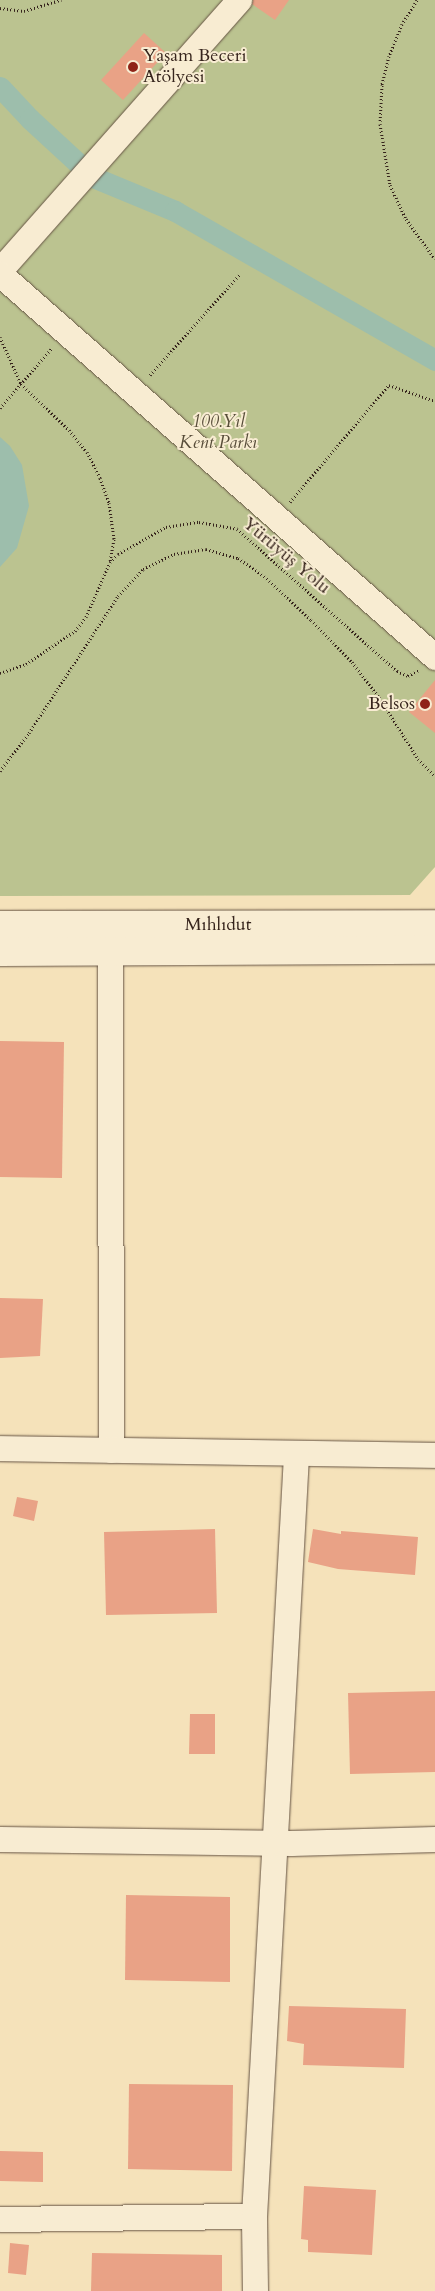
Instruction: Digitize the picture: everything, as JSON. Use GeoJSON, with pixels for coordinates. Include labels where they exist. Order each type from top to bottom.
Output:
{"type":"FeatureCollection","features":[{"type":"Feature","properties":{"kind":"main road","name":"Mıhlıdut"},"geometry":{"type":"LineString","coordinates":[[0,925],[435,924]]}},
{"type":"Feature","properties":{"kind":"main road","name":"Mıhlıdut"},"geometry":{"type":"LineString","coordinates":[[0,952],[435,950]]}},
{"type":"Feature","properties":{"kind":"street"},"geometry":{"type":"LineString","coordinates":[[239,0],[0,272],[434,656]]}},
{"type":"Feature","properties":{"kind":"street"},"geometry":{"type":"LineString","coordinates":[[110,952],[112,1450]]}},
{"type":"Feature","properties":{"kind":"street"},"geometry":{"type":"LineString","coordinates":[[0,1448],[296,1455],[435,1455]]}},
{"type":"Feature","properties":{"kind":"street"},"geometry":{"type":"LineString","coordinates":[[256,2291],[254,2216],[296,1455]]}},
{"type":"Feature","properties":{"kind":"street"},"geometry":{"type":"LineString","coordinates":[[0,1839],[276,1842],[435,1839]]}},
{"type":"Feature","properties":{"kind":"street"},"geometry":{"type":"LineString","coordinates":[[0,2219],[254,2216]]}},
{"type":"Feature","properties":{"kind":"path"},"geometry":{"type":"LineString","coordinates":[[0,8],[24,11],[61,0]]}},
{"type":"Feature","properties":{"kind":"path"},"geometry":{"type":"LineString","coordinates":[[417,0],[389,56],[382,85],[380,124],[390,185],[406,219],[435,259]]}},
{"type":"Feature","properties":{"kind":"path"},"geometry":{"type":"LineString","coordinates":[[135,393],[240,274]]}},
{"type":"Feature","properties":{"kind":"path"},"geometry":{"type":"LineString","coordinates":[[0,408],[66,332]]}},
{"type":"Feature","properties":{"kind":"path"},"geometry":{"type":"LineString","coordinates":[[0,337],[21,384],[68,430],[87,452],[100,478],[109,503],[114,539],[110,562],[98,595],[75,631],[26,664],[0,673]]}},
{"type":"Feature","properties":{"kind":"path"},"geometry":{"type":"LineString","coordinates":[[277,517],[389,384],[435,401]]}},
{"type":"Feature","properties":{"kind":"path","name":"Yürüyüş Yolu"},"geometry":{"type":"LineString","coordinates":[[110,562],[137,542],[166,527],[199,522],[237,529],[397,671],[408,676],[415,674],[434,656]]}},
{"type":"Feature","properties":{"kind":"path"},"geometry":{"type":"LineString","coordinates":[[0,771],[30,733],[118,596],[130,582],[143,569],[174,554],[206,549],[244,562],[264,576],[311,620],[352,662],[379,698],[418,759],[435,776]]}},
{"type":"Feature","properties":{"kind":"green space","name":"100.Yıl Kent Parkı"},"geometry":{"type":"Polygon","coordinates":[[[0,0],[435,0],[435,867],[410,895],[0,896],[0,0]]]}},
{"type":"Feature","properties":{"kind":"shaded area"},"geometry":{"type":"Polygon","coordinates":[[[0,437],[10,446],[22,465],[29,506],[17,548],[0,567],[0,437]]]}},
{"type":"Feature","properties":{"kind":"building"},"geometry":{"type":"Polygon","coordinates":[[[253,0],[289,0],[275,20],[252,4],[253,0]]]}},
{"type":"Feature","properties":{"kind":"building","name":"Yaşam Beceri Atölyesi"},"geometry":{"type":"Polygon","coordinates":[[[144,33],[166,53],[123,100],[101,80],[144,33]]]}},
{"type":"Feature","properties":{"kind":"building","name":"Belsos"},"geometry":{"type":"Polygon","coordinates":[[[435,680],[435,733],[409,712],[435,680]]]}},
{"type":"Feature","properties":{"kind":"building"},"geometry":{"type":"Polygon","coordinates":[[[0,1041],[64,1042],[62,1178],[0,1177],[0,1041]]]}},
{"type":"Feature","properties":{"kind":"building"},"geometry":{"type":"Polygon","coordinates":[[[0,1298],[43,1299],[40,1356],[0,1358],[0,1298]]]}},
{"type":"Feature","properties":{"kind":"building"},"geometry":{"type":"Polygon","coordinates":[[[17,1497],[38,1501],[34,1521],[13,1516],[17,1497]]]}},
{"type":"Feature","properties":{"kind":"building"},"geometry":{"type":"Polygon","coordinates":[[[215,1529],[217,1613],[106,1615],[104,1532],[215,1529]]]}},
{"type":"Feature","properties":{"kind":"building"},"geometry":{"type":"Polygon","coordinates":[[[313,1529],[341,1534],[341,1531],[418,1537],[415,1575],[338,1569],[308,1562],[313,1529]]]}},
{"type":"Feature","properties":{"kind":"building"},"geometry":{"type":"Polygon","coordinates":[[[435,1691],[435,1772],[350,1774],[348,1693],[435,1691]]]}},
{"type":"Feature","properties":{"kind":"building"},"geometry":{"type":"Polygon","coordinates":[[[190,1714],[215,1714],[215,1754],[189,1754],[190,1714]]]}},
{"type":"Feature","properties":{"kind":"building"},"geometry":{"type":"Polygon","coordinates":[[[126,1895],[230,1897],[230,1982],[125,1980],[126,1895]]]}},
{"type":"Feature","properties":{"kind":"building"},"geometry":{"type":"Polygon","coordinates":[[[289,2006],[406,2009],[404,2068],[303,2065],[304,2044],[287,2041],[289,2006]]]}},
{"type":"Feature","properties":{"kind":"building"},"geometry":{"type":"Polygon","coordinates":[[[129,2084],[233,2085],[232,2171],[128,2169],[129,2084]]]}},
{"type":"Feature","properties":{"kind":"building"},"geometry":{"type":"Polygon","coordinates":[[[0,2151],[43,2152],[43,2182],[0,2181],[0,2151]]]}},
{"type":"Feature","properties":{"kind":"building"},"geometry":{"type":"Polygon","coordinates":[[[304,2186],[376,2190],[372,2255],[308,2252],[308,2240],[301,2239],[304,2186]]]}},
{"type":"Feature","properties":{"kind":"building"},"geometry":{"type":"Polygon","coordinates":[[[10,2243],[29,2245],[26,2275],[8,2273],[10,2243]]]}},
{"type":"Feature","properties":{"kind":"building"},"geometry":{"type":"Polygon","coordinates":[[[92,2253],[222,2255],[222,2291],[91,2291],[92,2253]]]}},
{"type":"Feature","properties":{"kind":"waterway"},"geometry":{"type":"LineString","coordinates":[[0,87],[30,119],[93,177],[175,211],[435,360]]}},
{"type":"Feature","properties":{"kind":"place","name":"Yaşam Beceri Atölyesi"},"geometry":{"type":"Point","coordinates":[133,67]}},
{"type":"Feature","properties":{"kind":"place","name":"Belsos"},"geometry":{"type":"Point","coordinates":[425,704]}}]}
